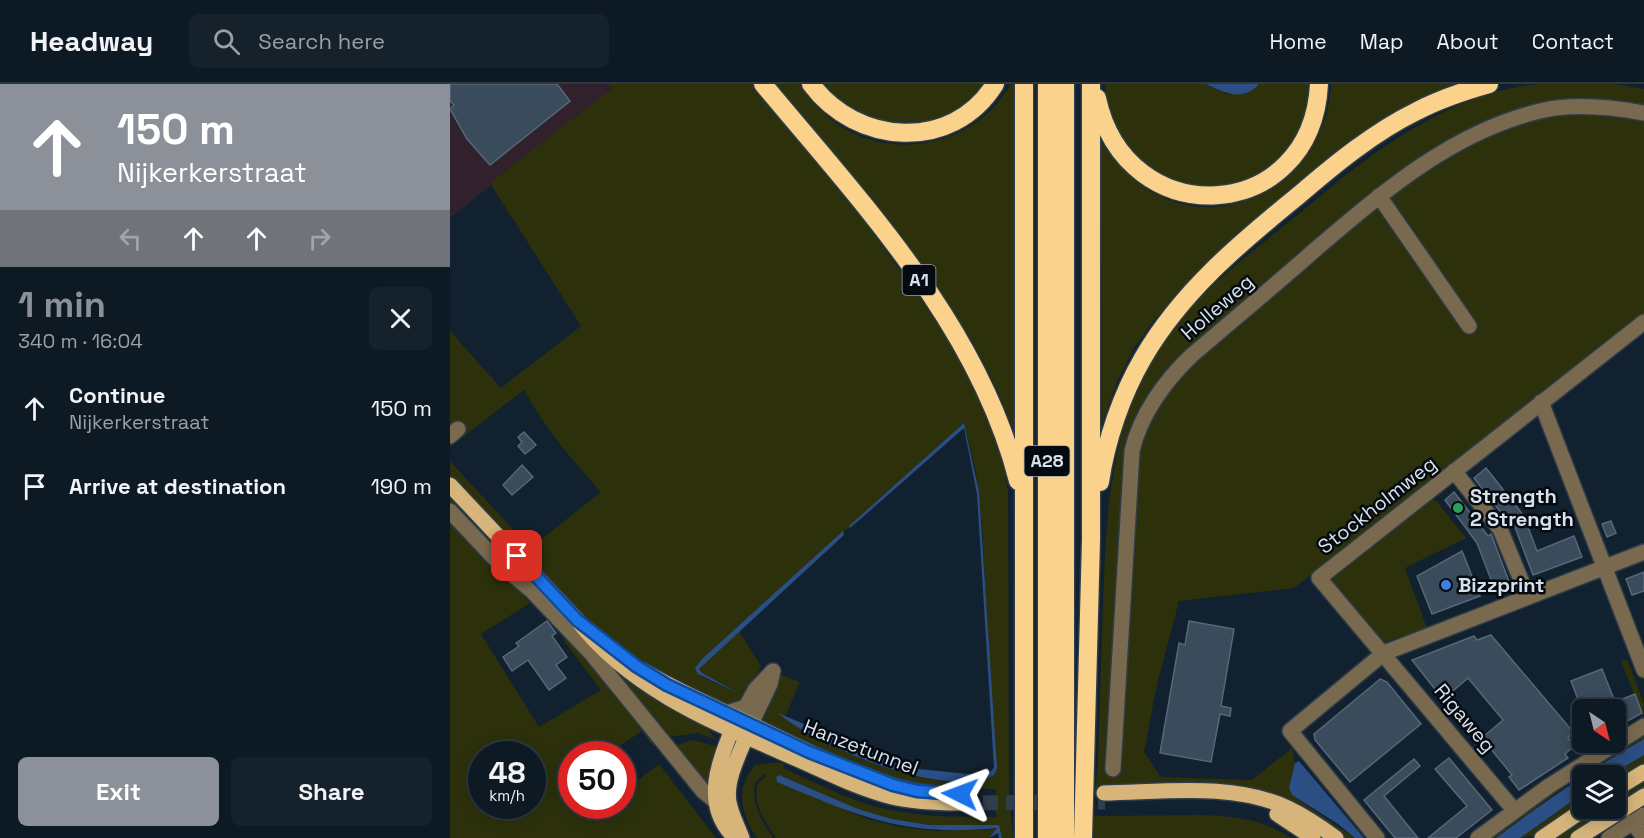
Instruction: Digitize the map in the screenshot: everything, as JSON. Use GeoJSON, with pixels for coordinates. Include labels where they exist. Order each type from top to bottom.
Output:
{"type":"FeatureCollection","features":[{"type":"Feature","properties":{"kind":"highway","name":"A1"},"geometry":{"type":"LineString","coordinates":[[763,84],[841,178],[943,314],[979,374],[992,404],[1016,470],[1025,506]]}},
{"type":"Feature","properties":{"kind":"highway"},"geometry":{"type":"LineString","coordinates":[[811,84],[832,108],[844,117],[873,129],[902,134],[949,124],[975,107],[995,84]]}},
{"type":"Feature","properties":{"kind":"highway","name":"A28"},"geometry":{"type":"LineString","coordinates":[[1024,84],[1024,838]]}},
{"type":"Feature","properties":{"kind":"highway","name":"A28"},"geometry":{"type":"LineString","coordinates":[[1047,84],[1047,838]]}},
{"type":"Feature","properties":{"kind":"highway","name":"A28"},"geometry":{"type":"LineString","coordinates":[[1065,84],[1065,838]]}},
{"type":"Feature","properties":{"kind":"highway","name":"A28"},"geometry":{"type":"LineString","coordinates":[[1083,838],[1092,540],[1093,84]]}},
{"type":"Feature","properties":{"kind":"highway"},"geometry":{"type":"LineString","coordinates":[[1093,84],[1101,117],[1118,149],[1131,165],[1149,179],[1168,188],[1204,197],[1220,196],[1257,186],[1286,165],[1308,133],[1316,109],[1319,84]]}},
{"type":"Feature","properties":{"kind":"highway","name":"A28"},"geometry":{"type":"LineString","coordinates":[[1092,540],[1103,461],[1120,410],[1142,359],[1188,297],[1254,232],[1317,180],[1381,132],[1415,111],[1452,95],[1489,84]]}},
{"type":"Feature","properties":{"kind":"main road","name":"Hanzetunnel"},"geometry":{"type":"LineString","coordinates":[[450,485],[577,620],[591,639],[629,673],[686,708],[739,725],[893,785],[960,798]]}},
{"type":"Feature","properties":{"kind":"main road"},"geometry":{"type":"LineString","coordinates":[[735,838],[719,817],[730,782],[739,725]]}},
{"type":"Feature","properties":{"kind":"main road"},"geometry":{"type":"LineString","coordinates":[[1626,783],[1644,772]]}},
{"type":"Feature","properties":{"kind":"main road"},"geometry":{"type":"LineString","coordinates":[[1313,838],[1286,818],[1247,805],[1105,798],[1228,793],[1264,799],[1288,808],[1336,838]]}},
{"type":"Feature","properties":{"kind":"main road"},"geometry":{"type":"LineString","coordinates":[[1578,838],[1644,796]]}},
{"type":"Feature","properties":{"kind":"main road"},"geometry":{"type":"LineString","coordinates":[[722,802],[742,838]]}},
{"type":"Feature","properties":{"kind":"main road"},"geometry":{"type":"LineString","coordinates":[[1542,838],[1572,818]]}},
{"type":"Feature","properties":{"kind":"street","name":"Holleweg"},"geometry":{"type":"LineString","coordinates":[[1113,769],[1131,461],[1142,425],[1162,389],[1191,356],[1379,196],[1424,163],[1513,118],[1542,110],[1571,107],[1644,113]]}},
{"type":"Feature","properties":{"kind":"street"},"geometry":{"type":"LineString","coordinates":[[1379,196],[1469,326]]}},
{"type":"Feature","properties":{"kind":"street","name":"Stockholmweg"},"geometry":{"type":"LineString","coordinates":[[1384,653],[1318,578],[1644,322]]}},
{"type":"Feature","properties":{"kind":"street"},"geometry":{"type":"LineString","coordinates":[[1541,402],[1644,670]]}},
{"type":"Feature","properties":{"kind":"street","name":"Stockholmweg"},"geometry":{"type":"LineString","coordinates":[[1454,471],[1500,529],[1528,597]]}},
{"type":"Feature","properties":{"kind":"street"},"geometry":{"type":"LineString","coordinates":[[450,511],[498,562],[532,591],[591,653],[665,746],[722,802]]}},
{"type":"Feature","properties":{"kind":"street"},"geometry":{"type":"LineString","coordinates":[[1377,838],[1290,731],[1384,653],[1644,552]]}},
{"type":"Feature","properties":{"kind":"street","name":"Rigaweg"},"geometry":{"type":"LineString","coordinates":[[1384,653],[1515,810]]}},
{"type":"Feature","properties":{"kind":"street"},"geometry":{"type":"LineString","coordinates":[[1478,838],[1515,810],[1644,726]]}},
{"type":"Feature","properties":{"kind":"street"},"geometry":{"type":"LineString","coordinates":[[1609,838],[1638,819],[1644,837]]}},
{"type":"Feature","properties":{"kind":"shaded area"},"geometry":{"type":"Polygon","coordinates":[[[450,84],[608,84],[611,89],[450,218],[450,84]]]}},
{"type":"Feature","properties":{"kind":"green space"},"geometry":{"type":"Polygon","coordinates":[[[608,84],[753,84],[869,227],[940,326],[986,407],[1002,456],[1008,492],[1009,789],[1013,838],[1002,838],[999,825],[929,825],[892,819],[858,809],[779,775],[776,777],[777,782],[865,818],[899,827],[937,831],[999,829],[989,838],[776,838],[758,805],[758,783],[766,776],[764,774],[755,783],[754,791],[761,819],[773,838],[757,838],[747,819],[742,801],[744,783],[755,765],[778,762],[784,764],[783,768],[850,798],[888,810],[949,816],[996,817],[996,789],[937,787],[884,776],[757,723],[779,674],[800,682],[785,717],[826,743],[874,764],[930,779],[956,782],[978,781],[995,773],[982,526],[976,472],[964,423],[697,665],[700,676],[740,694],[702,673],[699,669],[739,631],[761,666],[748,698],[732,708],[642,667],[613,645],[587,621],[450,477],[450,461],[530,548],[601,492],[560,443],[524,390],[450,447],[450,331],[501,388],[581,326],[490,183],[611,89],[608,84]]]}},
{"type":"Feature","properties":{"kind":"green space"},"geometry":{"type":"Polygon","coordinates":[[[776,84],[801,84],[821,111],[846,130],[875,141],[906,144],[937,140],[966,129],[991,110],[1011,84],[1015,84],[1015,435],[990,375],[941,293],[857,182],[776,84]]]}},
{"type":"Feature","properties":{"kind":"green space"},"geometry":{"type":"Polygon","coordinates":[[[822,84],[985,84],[972,98],[945,116],[931,122],[901,124],[849,110],[838,102],[822,84]]]}},
{"type":"Feature","properties":{"kind":"green space"},"geometry":{"type":"Polygon","coordinates":[[[1105,84],[1206,84],[1227,94],[1259,84],[1315,84],[1302,137],[1265,175],[1204,193],[1175,186],[1134,159],[1109,117],[1105,84]]]}},
{"type":"Feature","properties":{"kind":"green space"},"geometry":{"type":"Polygon","coordinates":[[[1331,84],[1460,84],[1224,250],[1182,289],[1154,320],[1134,348],[1117,382],[1102,424],[1101,142],[1128,174],[1162,197],[1192,206],[1221,206],[1249,199],[1275,185],[1297,166],[1315,142],[1326,114],[1331,84]]]}},
{"type":"Feature","properties":{"kind":"green space"},"geometry":{"type":"Polygon","coordinates":[[[1538,84],[1615,84],[1644,89],[1644,110],[1592,104],[1540,108],[1507,117],[1477,130],[1419,163],[1365,204],[1189,354],[1170,374],[1154,397],[1140,421],[1130,446],[1112,754],[1118,754],[1135,452],[1138,439],[1150,413],[1174,378],[1193,358],[1379,200],[1470,329],[1474,326],[1384,197],[1443,155],[1505,125],[1537,116],[1571,111],[1606,111],[1644,116],[1644,314],[1294,588],[1179,601],[1157,684],[1144,752],[1161,777],[1252,780],[1292,748],[1295,763],[1289,788],[1292,795],[1355,838],[1340,838],[1283,803],[1242,790],[1209,787],[1095,788],[1110,495],[1129,411],[1146,371],[1170,333],[1202,296],[1228,271],[1362,163],[1417,126],[1446,111],[1476,98],[1506,89],[1538,84]]]}},
{"type":"Feature","properties":{"kind":"green space"},"geometry":{"type":"Polygon","coordinates":[[[450,493],[548,601],[450,506],[450,493]]]}},
{"type":"Feature","properties":{"kind":"green space"},"geometry":{"type":"Polygon","coordinates":[[[1430,498],[1437,502],[1466,538],[1405,568],[1427,628],[1382,643],[1329,579],[1430,498]]]}},
{"type":"Feature","properties":{"kind":"green space"},"geometry":{"type":"Polygon","coordinates":[[[455,518],[530,603],[481,634],[539,727],[601,690],[563,640],[571,637],[656,741],[653,746],[642,731],[627,741],[558,741],[558,819],[636,819],[636,782],[659,764],[716,838],[450,838],[450,522],[455,518]]]}},
{"type":"Feature","properties":{"kind":"green space"},"geometry":{"type":"Polygon","coordinates":[[[595,648],[631,683],[706,727],[717,740],[698,733],[668,737],[595,648]]]}},
{"type":"Feature","properties":{"kind":"green space"},"geometry":{"type":"Polygon","coordinates":[[[1627,659],[1644,704],[1643,717],[1621,661],[1627,659]]]}},
{"type":"Feature","properties":{"kind":"green space"},"geometry":{"type":"Polygon","coordinates":[[[1644,730],[1644,739],[1626,750],[1626,742],[1644,730]]]}},
{"type":"Feature","properties":{"kind":"green space"},"geometry":{"type":"Polygon","coordinates":[[[693,740],[719,747],[710,788],[673,746],[693,740]]]}},
{"type":"Feature","properties":{"kind":"green space"},"geometry":{"type":"Polygon","coordinates":[[[1610,753],[1621,753],[1601,765],[1592,765],[1610,753]]]}},
{"type":"Feature","properties":{"kind":"green space"},"geometry":{"type":"Polygon","coordinates":[[[1644,755],[1644,768],[1626,780],[1626,766],[1644,755]]]}},
{"type":"Feature","properties":{"kind":"green space"},"geometry":{"type":"Polygon","coordinates":[[[1644,774],[1644,792],[1626,804],[1626,786],[1644,774]]]}},
{"type":"Feature","properties":{"kind":"green space"},"geometry":{"type":"Polygon","coordinates":[[[1572,778],[1572,782],[1496,838],[1482,838],[1572,778]]]}},
{"type":"Feature","properties":{"kind":"green space"},"geometry":{"type":"Polygon","coordinates":[[[1572,801],[1572,814],[1540,835],[1520,838],[1572,801]]]}},
{"type":"Feature","properties":{"kind":"green space"},"geometry":{"type":"Polygon","coordinates":[[[1197,815],[1246,819],[1269,826],[1291,838],[1092,838],[1093,816],[1197,815]]]}},
{"type":"Feature","properties":{"kind":"green space"},"geometry":{"type":"Polygon","coordinates":[[[1575,819],[1602,819],[1573,838],[1547,838],[1575,819]]]}},
{"type":"Feature","properties":{"kind":"water"},"geometry":{"type":"Polygon","coordinates":[[[1206,84],[1259,84],[1247,93],[1234,94],[1206,84]]]}},
{"type":"Feature","properties":{"kind":"water"},"geometry":{"type":"Polygon","coordinates":[[[964,423],[979,492],[997,768],[994,775],[972,781],[945,781],[915,776],[850,754],[796,726],[778,713],[908,768],[979,775],[990,772],[994,768],[977,494],[964,428],[850,528],[849,526],[964,423]]]}},
{"type":"Feature","properties":{"kind":"water"},"geometry":{"type":"Polygon","coordinates":[[[843,531],[844,535],[699,669],[702,673],[740,694],[698,674],[695,668],[702,659],[843,531]]]}},
{"type":"Feature","properties":{"kind":"water"},"geometry":{"type":"Polygon","coordinates":[[[1644,739],[1644,755],[1626,766],[1601,765],[1621,753],[1626,753],[1626,750],[1644,739]]]}},
{"type":"Feature","properties":{"kind":"water"},"geometry":{"type":"Polygon","coordinates":[[[1299,761],[1364,838],[1355,838],[1338,824],[1292,795],[1289,788],[1295,763],[1299,761]]]}},
{"type":"Feature","properties":{"kind":"water"},"geometry":{"type":"Polygon","coordinates":[[[779,775],[858,809],[892,819],[929,825],[999,825],[1002,838],[999,838],[998,833],[989,838],[997,828],[935,830],[884,822],[833,805],[777,782],[776,777],[779,775]]]}},
{"type":"Feature","properties":{"kind":"water"},"geometry":{"type":"Polygon","coordinates":[[[1572,784],[1572,801],[1520,838],[1496,838],[1572,784]]]}},
{"type":"Feature","properties":{"kind":"building"},"geometry":{"type":"Polygon","coordinates":[[[450,84],[557,84],[570,101],[490,165],[467,139],[450,109],[454,105],[450,101],[450,84]]]}},
{"type":"Feature","properties":{"kind":"building"},"geometry":{"type":"Polygon","coordinates":[[[524,432],[536,445],[525,454],[518,446],[522,442],[518,437],[524,432]]]}},
{"type":"Feature","properties":{"kind":"building"},"geometry":{"type":"Polygon","coordinates":[[[522,465],[533,477],[512,495],[503,485],[522,465]]]}},
{"type":"Feature","properties":{"kind":"building"},"geometry":{"type":"Polygon","coordinates":[[[1486,468],[1524,516],[1537,551],[1574,536],[1582,557],[1533,575],[1513,522],[1510,524],[1474,478],[1486,468]]]}},
{"type":"Feature","properties":{"kind":"building"},"geometry":{"type":"Polygon","coordinates":[[[1454,492],[1488,536],[1491,534],[1510,584],[1495,590],[1477,543],[1445,500],[1454,492]]]}},
{"type":"Feature","properties":{"kind":"building"},"geometry":{"type":"Polygon","coordinates":[[[1611,521],[1616,533],[1607,537],[1602,524],[1611,521]]]}},
{"type":"Feature","properties":{"kind":"building"},"geometry":{"type":"Polygon","coordinates":[[[1462,551],[1480,596],[1432,614],[1417,576],[1462,551]]]}},
{"type":"Feature","properties":{"kind":"building"},"geometry":{"type":"Polygon","coordinates":[[[1644,572],[1644,591],[1632,595],[1626,579],[1644,572]]]}},
{"type":"Feature","properties":{"kind":"building"},"geometry":{"type":"Polygon","coordinates":[[[547,621],[556,633],[552,636],[567,657],[556,665],[566,678],[549,690],[528,660],[512,671],[503,657],[519,646],[516,643],[547,621]]]}},
{"type":"Feature","properties":{"kind":"building"},"geometry":{"type":"Polygon","coordinates":[[[1189,621],[1234,629],[1221,706],[1231,708],[1230,716],[1220,714],[1211,762],[1160,753],[1179,643],[1185,645],[1189,621]]]}},
{"type":"Feature","properties":{"kind":"building"},"geometry":{"type":"Polygon","coordinates":[[[1491,635],[1572,731],[1572,734],[1568,737],[1572,748],[1565,754],[1568,758],[1519,790],[1509,777],[1512,775],[1482,738],[1503,720],[1468,678],[1447,696],[1442,690],[1438,693],[1412,660],[1474,636],[1477,640],[1491,635]]]}},
{"type":"Feature","properties":{"kind":"building"},"geometry":{"type":"Polygon","coordinates":[[[1602,669],[1614,699],[1578,699],[1571,681],[1602,669]]]}},
{"type":"Feature","properties":{"kind":"building"},"geometry":{"type":"Polygon","coordinates":[[[1380,679],[1387,682],[1421,724],[1350,782],[1315,740],[1314,734],[1380,679]]]}},
{"type":"Feature","properties":{"kind":"building"},"geometry":{"type":"Polygon","coordinates":[[[1635,694],[1642,713],[1626,722],[1626,699],[1622,699],[1635,694]]]}},
{"type":"Feature","properties":{"kind":"building"},"geometry":{"type":"Polygon","coordinates":[[[1449,758],[1492,810],[1456,838],[1428,838],[1467,806],[1435,769],[1449,758]]]}},
{"type":"Feature","properties":{"kind":"building"},"geometry":{"type":"Polygon","coordinates":[[[1414,759],[1420,766],[1384,796],[1418,838],[1395,838],[1364,800],[1414,759]]]}},
{"type":"Feature","properties":{"kind":"tunnel"},"geometry":{"type":"LineString","coordinates":[[960,803],[1105,802]]}},
{"type":"Feature","properties":{"kind":"place","name":"Strength 2 Strength"},"geometry":{"type":"Point","coordinates":[1458,508]}},
{"type":"Feature","properties":{"kind":"place","name":"Bizzprint"},"geometry":{"type":"Point","coordinates":[1446,585]}},
{"type":"Feature","properties":{"kind":"route"},"geometry":{"type":"LineString","coordinates":[[517,556],[577,620],[636,666],[667,685],[809,752],[893,785],[917,791],[960,794]]}}]}
